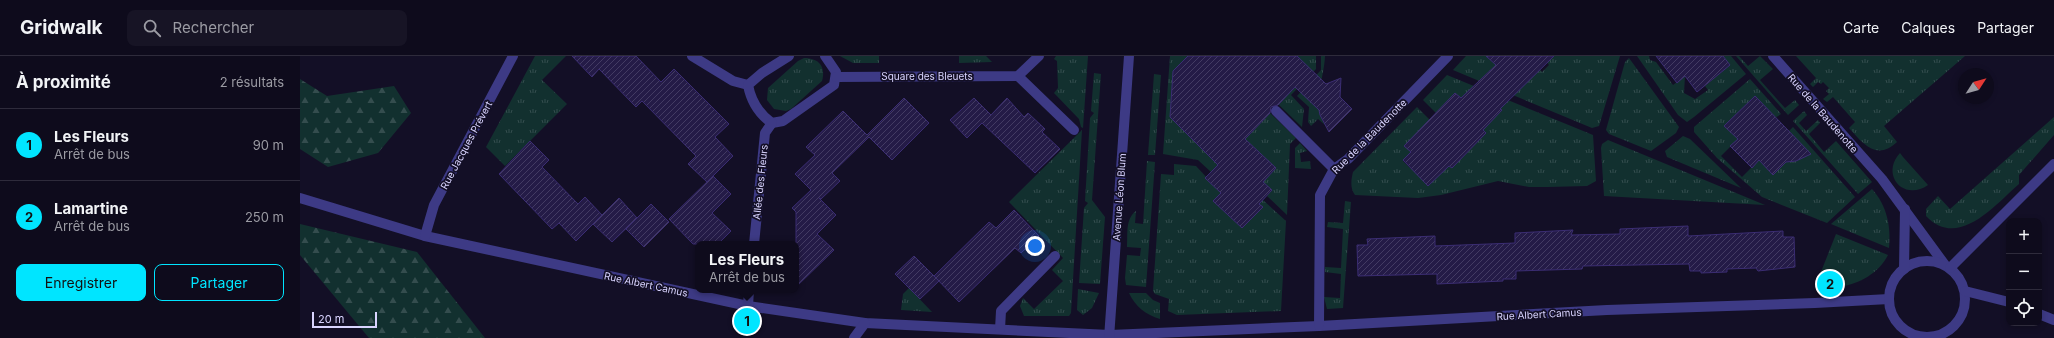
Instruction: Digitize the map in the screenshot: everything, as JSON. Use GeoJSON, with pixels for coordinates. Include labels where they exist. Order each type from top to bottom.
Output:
{"type":"FeatureCollection","features":[{"type":"Feature","properties":{"kind":"street","name":"Rue Jacques Prévert"},"geometry":{"type":"LineString","coordinates":[[425,236],[427,222],[434,206],[513,56]]}},
{"type":"Feature","properties":{"kind":"street"},"geometry":{"type":"LineString","coordinates":[[692,56],[733,81],[748,85]]}},
{"type":"Feature","properties":{"kind":"street"},"geometry":{"type":"LineString","coordinates":[[748,85],[762,73],[788,56]]}},
{"type":"Feature","properties":{"kind":"street"},"geometry":{"type":"LineString","coordinates":[[748,85],[751,98],[764,117],[772,123],[783,121],[834,85],[836,72],[825,56]]}},
{"type":"Feature","properties":{"kind":"street"},"geometry":{"type":"LineString","coordinates":[[1039,56],[1018,76],[1074,130]]}},
{"type":"Feature","properties":{"kind":"street","name":"Avenue Léon Blum"},"geometry":{"type":"LineString","coordinates":[[1110,336],[1128,56]]}},
{"type":"Feature","properties":{"kind":"street","name":"Rue de la Baudenotte"},"geometry":{"type":"LineString","coordinates":[[1319,326],[1320,195],[1334,169],[1348,159],[1448,56]]}},
{"type":"Feature","properties":{"kind":"street","name":"Rue de la Baudenotte"},"geometry":{"type":"LineString","coordinates":[[1773,56],[1873,169],[1905,209],[1947,267]]}},
{"type":"Feature","properties":{"kind":"street","name":"Square des Bleuets"},"geometry":{"type":"LineString","coordinates":[[836,77],[1018,76]]}},
{"type":"Feature","properties":{"kind":"street"},"geometry":{"type":"LineString","coordinates":[[1276,111],[1334,169]]}},
{"type":"Feature","properties":{"kind":"street","name":"Allée des Fleurs"},"geometry":{"type":"LineString","coordinates":[[754,241],[765,133],[772,123]]}},
{"type":"Feature","properties":{"kind":"street"},"geometry":{"type":"LineString","coordinates":[[1947,267],[2054,164]]}},
{"type":"Feature","properties":{"kind":"street","name":"Rue Albert Camus"},"geometry":{"type":"LineString","coordinates":[[300,198],[425,236],[748,306],[865,322],[1110,336],[1190,335],[1319,326],[1606,310],[1815,304],[1889,299]]}},
{"type":"Feature","properties":{"kind":"street"},"geometry":{"type":"LineString","coordinates":[[1904,269],[1905,209]]}},
{"type":"Feature","properties":{"kind":"street"},"geometry":{"type":"LineString","coordinates":[[1000,329],[1001,311],[1055,256]]}},
{"type":"Feature","properties":{"kind":"street"},"geometry":{"type":"LineString","coordinates":[[1923,261],[1934,262],[1947,267],[1962,282],[1965,291],[1965,303],[1962,314],[1948,331],[1938,336],[1926,338],[1904,334],[1894,317],[1889,299],[1893,282],[1904,269],[1913,263],[1923,261]]}},
{"type":"Feature","properties":{"kind":"street"},"geometry":{"type":"LineString","coordinates":[[1965,291],[2006,301]]}},
{"type":"Feature","properties":{"kind":"street"},"geometry":{"type":"LineString","coordinates":[[748,306],[749,293]]}},
{"type":"Feature","properties":{"kind":"street"},"geometry":{"type":"LineString","coordinates":[[2042,315],[2054,320]]}},
{"type":"Feature","properties":{"kind":"street"},"geometry":{"type":"LineString","coordinates":[[854,338],[865,322]]}},
{"type":"Feature","properties":{"kind":"green space"},"geometry":{"type":"Polygon","coordinates":[[[535,56],[566,56],[542,80],[567,104],[505,166],[486,147],[535,56]]]}},
{"type":"Feature","properties":{"kind":"green space"},"geometry":{"type":"Polygon","coordinates":[[[840,56],[879,56],[879,63],[853,63],[840,56]]]}},
{"type":"Feature","properties":{"kind":"green space"},"geometry":{"type":"Polygon","coordinates":[[[959,56],[986,56],[992,62],[959,63],[959,56]]]}},
{"type":"Feature","properties":{"kind":"green space"},"geometry":{"type":"Polygon","coordinates":[[[1056,56],[1088,56],[1083,128],[1081,127],[1079,119],[1054,93],[1058,88],[1057,61],[1054,59],[1056,56]]]}},
{"type":"Feature","properties":{"kind":"green space"},"geometry":{"type":"Polygon","coordinates":[[[1170,56],[1188,56],[1173,71],[1170,117],[1218,165],[1211,172],[1198,160],[1163,154],[1170,56]]]}},
{"type":"Feature","properties":{"kind":"green space"},"geometry":{"type":"Polygon","coordinates":[[[1297,56],[1316,56],[1316,69],[1291,95],[1304,109],[1302,127],[1278,104],[1297,56]]]}},
{"type":"Feature","properties":{"kind":"green space"},"geometry":{"type":"Polygon","coordinates":[[[1321,56],[1325,56],[1319,108],[1325,125],[1318,119],[1311,126],[1308,122],[1309,107],[1297,96],[1321,70],[1321,56]]]}},
{"type":"Feature","properties":{"kind":"green space"},"geometry":{"type":"Polygon","coordinates":[[[1466,56],[1491,56],[1489,59],[1496,65],[1485,75],[1507,85],[1539,69],[1542,72],[1549,65],[1546,61],[1551,56],[1620,56],[1599,126],[1592,128],[1453,70],[1466,56]]]}},
{"type":"Feature","properties":{"kind":"green space"},"geometry":{"type":"Polygon","coordinates":[[[1637,56],[1649,56],[1650,60],[1656,62],[1673,85],[1685,76],[1684,93],[1695,99],[1708,90],[1705,86],[1730,65],[1723,56],[1731,56],[1746,74],[1687,122],[1678,115],[1637,56]]]}},
{"type":"Feature","properties":{"kind":"green space"},"geometry":{"type":"Polygon","coordinates":[[[1736,56],[1739,56],[1748,66],[1760,56],[1773,69],[1760,80],[1785,108],[1795,100],[1799,105],[1788,115],[1736,56]]]}},
{"type":"Feature","properties":{"kind":"green space"},"geometry":{"type":"Polygon","coordinates":[[[1796,56],[1965,56],[1884,126],[1897,142],[1890,148],[1877,150],[1865,144],[1849,128],[1855,122],[1833,97],[1827,102],[1823,99],[1829,94],[1826,91],[1829,88],[1823,82],[1821,84],[1818,82],[1813,87],[1810,84],[1816,78],[1796,56]]]}},
{"type":"Feature","properties":{"kind":"green space"},"geometry":{"type":"Polygon","coordinates":[[[804,58],[809,58],[820,64],[823,72],[822,81],[791,109],[786,111],[774,109],[767,100],[768,88],[798,61],[804,58]]]}},
{"type":"Feature","properties":{"kind":"green space"},"geometry":{"type":"Polygon","coordinates":[[[1629,58],[1679,127],[1676,133],[1651,151],[1609,134],[1606,130],[1625,62],[1629,58]]]}},
{"type":"Feature","properties":{"kind":"green space"},"geometry":{"type":"Polygon","coordinates":[[[1094,73],[1101,74],[1092,200],[1105,217],[1100,284],[1079,283],[1084,208],[1088,203],[1085,201],[1090,118],[1094,113],[1091,111],[1094,73]]]}},
{"type":"Feature","properties":{"kind":"green space"},"geometry":{"type":"Polygon","coordinates":[[[1154,74],[1161,75],[1155,155],[1148,155],[1154,74]]]}},
{"type":"Feature","properties":{"kind":"green space"},"geometry":{"type":"Polygon","coordinates":[[[1447,75],[1593,135],[1596,181],[1587,186],[1529,187],[1498,181],[1441,195],[1418,198],[1355,195],[1351,184],[1353,172],[1417,107],[1430,120],[1411,152],[1403,161],[1411,169],[1447,165],[1452,168],[1486,133],[1482,129],[1502,110],[1489,104],[1462,99],[1455,93],[1436,113],[1423,100],[1447,75]]]}},
{"type":"Feature","properties":{"kind":"green space"},"geometry":{"type":"Polygon","coordinates":[[[300,79],[327,96],[394,86],[411,113],[378,153],[328,167],[300,149],[300,79]]]}},
{"type":"Feature","properties":{"kind":"green space"},"geometry":{"type":"Polygon","coordinates":[[[1750,79],[1781,114],[1775,118],[1755,96],[1725,125],[1738,139],[1721,156],[1742,177],[1759,160],[1773,175],[1786,162],[1796,161],[1809,153],[1789,131],[1793,127],[1855,197],[1827,223],[1762,197],[1717,158],[1694,132],[1694,127],[1750,79]]]}},
{"type":"Feature","properties":{"kind":"green space"},"geometry":{"type":"Polygon","coordinates":[[[1804,111],[1807,115],[1799,123],[1806,131],[1818,120],[1820,123],[1809,134],[1824,152],[1836,141],[1872,182],[1858,194],[1793,121],[1804,111]]]}},
{"type":"Feature","properties":{"kind":"green space"},"geometry":{"type":"Polygon","coordinates":[[[1270,113],[1296,138],[1290,144],[1287,215],[1267,196],[1272,190],[1263,182],[1276,168],[1245,139],[1270,113]]]}},
{"type":"Feature","properties":{"kind":"green space"},"geometry":{"type":"Polygon","coordinates":[[[2054,117],[2054,135],[2019,175],[2019,184],[1999,203],[1976,221],[1963,226],[1951,228],[1938,225],[1926,216],[1926,209],[1938,196],[1950,209],[2054,117]]]}},
{"type":"Feature","properties":{"kind":"green space"},"geometry":{"type":"Polygon","coordinates":[[[1082,130],[1071,313],[1069,316],[1024,316],[1020,306],[1023,298],[1034,309],[1063,281],[1052,270],[1063,258],[1009,202],[1082,130]]]}},
{"type":"Feature","properties":{"kind":"green space"},"geometry":{"type":"Polygon","coordinates":[[[1683,136],[1690,139],[1741,188],[1667,157],[1665,151],[1683,136]]]}},
{"type":"Feature","properties":{"kind":"green space"},"geometry":{"type":"Polygon","coordinates":[[[1608,140],[1765,205],[1604,196],[1601,148],[1602,144],[1608,140]]]}},
{"type":"Feature","properties":{"kind":"green space"},"geometry":{"type":"Polygon","coordinates":[[[1300,143],[1307,151],[1300,153],[1301,162],[1310,161],[1311,169],[1295,168],[1295,148],[1300,143]]]}},
{"type":"Feature","properties":{"kind":"green space"},"geometry":{"type":"Polygon","coordinates":[[[1900,153],[1928,185],[1919,189],[1911,190],[1903,188],[1898,184],[1894,177],[1893,170],[1894,161],[1900,153]]]}},
{"type":"Feature","properties":{"kind":"green space"},"geometry":{"type":"Polygon","coordinates":[[[1147,161],[1155,162],[1146,287],[1126,285],[1125,278],[1127,255],[1140,256],[1141,248],[1127,247],[1127,232],[1130,218],[1136,211],[1135,223],[1143,224],[1147,161]]]}},
{"type":"Feature","properties":{"kind":"green space"},"geometry":{"type":"Polygon","coordinates":[[[1174,164],[1196,166],[1221,193],[1213,201],[1242,228],[1262,207],[1259,204],[1263,200],[1286,221],[1281,311],[1177,315],[1168,311],[1169,299],[1155,294],[1153,291],[1161,174],[1174,175],[1174,164]]]}},
{"type":"Feature","properties":{"kind":"green space"},"geometry":{"type":"Polygon","coordinates":[[[1872,189],[1881,202],[1887,217],[1889,248],[1831,224],[1872,189]]]}},
{"type":"Feature","properties":{"kind":"green space"},"geometry":{"type":"Polygon","coordinates":[[[1345,201],[1351,202],[1343,308],[1327,309],[1324,297],[1340,298],[1341,274],[1325,272],[1325,267],[1341,268],[1343,229],[1327,227],[1328,222],[1343,223],[1345,201]]]}},
{"type":"Feature","properties":{"kind":"green space"},"geometry":{"type":"Polygon","coordinates":[[[300,224],[417,252],[485,338],[369,338],[300,255],[300,224]]]}},
{"type":"Feature","properties":{"kind":"green space"},"geometry":{"type":"Polygon","coordinates":[[[1836,234],[1888,255],[1884,262],[1874,272],[1868,277],[1855,283],[1840,287],[1838,283],[1829,284],[1829,289],[1815,287],[1836,234]]]}},
{"type":"Feature","properties":{"kind":"green space"},"geometry":{"type":"Polygon","coordinates":[[[909,288],[932,312],[901,310],[903,294],[909,288]]]}},
{"type":"Feature","properties":{"kind":"green space"},"geometry":{"type":"Polygon","coordinates":[[[1078,289],[1099,293],[1092,308],[1083,315],[1077,310],[1078,289]]]}},
{"type":"Feature","properties":{"kind":"green space"},"geometry":{"type":"Polygon","coordinates":[[[1129,293],[1146,293],[1153,300],[1160,303],[1160,319],[1150,315],[1142,309],[1134,302],[1129,293]]]}},
{"type":"Feature","properties":{"kind":"building"},"geometry":{"type":"Polygon","coordinates":[[[572,56],[636,56],[661,82],[674,69],[729,124],[715,137],[733,156],[707,182],[688,164],[696,156],[642,101],[636,107],[599,69],[592,77],[572,56]]]}},
{"type":"Feature","properties":{"kind":"building"},"geometry":{"type":"Polygon","coordinates":[[[1188,56],[1297,56],[1326,84],[1341,78],[1340,97],[1352,109],[1329,132],[1319,110],[1295,87],[1278,105],[1271,107],[1270,113],[1245,139],[1276,168],[1263,182],[1272,190],[1259,204],[1263,207],[1242,228],[1213,201],[1221,193],[1205,178],[1218,165],[1170,117],[1173,71],[1188,56]]]}},
{"type":"Feature","properties":{"kind":"building"},"geometry":{"type":"Polygon","coordinates":[[[1486,56],[1554,56],[1500,109],[1502,110],[1483,130],[1486,133],[1452,168],[1449,166],[1428,186],[1403,160],[1411,152],[1404,146],[1455,93],[1461,98],[1496,65],[1486,56]]]}},
{"type":"Feature","properties":{"kind":"building"},"geometry":{"type":"Polygon","coordinates":[[[1656,56],[1723,56],[1730,65],[1697,92],[1685,76],[1677,83],[1656,56]]]}},
{"type":"Feature","properties":{"kind":"building"},"geometry":{"type":"Polygon","coordinates":[[[1755,96],[1811,154],[1796,161],[1786,162],[1773,175],[1759,160],[1752,168],[1730,146],[1738,139],[1724,126],[1755,96]]]}},
{"type":"Feature","properties":{"kind":"building"},"geometry":{"type":"Polygon","coordinates":[[[904,98],[929,123],[892,160],[869,137],[832,173],[840,181],[821,199],[819,198],[836,215],[817,234],[834,250],[799,284],[799,241],[796,241],[796,212],[792,208],[811,190],[795,174],[815,155],[806,147],[843,111],[867,135],[904,98]]]}},
{"type":"Feature","properties":{"kind":"building"},"geometry":{"type":"Polygon","coordinates":[[[974,98],[991,115],[1007,98],[1024,117],[1028,113],[1045,129],[1042,132],[1060,149],[1035,173],[982,123],[967,138],[950,120],[974,98]]]}},
{"type":"Feature","properties":{"kind":"building"},"geometry":{"type":"Polygon","coordinates":[[[530,141],[549,160],[542,167],[578,204],[585,197],[602,215],[576,241],[559,223],[552,229],[499,174],[530,141]]]}},
{"type":"Feature","properties":{"kind":"building"},"geometry":{"type":"Polygon","coordinates":[[[713,176],[731,194],[712,213],[731,231],[721,241],[695,241],[695,244],[693,244],[669,219],[713,176]]]}},
{"type":"Feature","properties":{"kind":"building"},"geometry":{"type":"Polygon","coordinates":[[[619,198],[637,218],[612,242],[593,224],[619,198]]]}},
{"type":"Feature","properties":{"kind":"building"},"geometry":{"type":"Polygon","coordinates":[[[651,204],[669,222],[644,247],[626,229],[651,204]]]}},
{"type":"Feature","properties":{"kind":"building"},"geometry":{"type":"Polygon","coordinates":[[[1014,210],[1039,236],[1021,253],[1015,248],[959,302],[934,276],[989,222],[996,228],[1014,210]]]}},
{"type":"Feature","properties":{"kind":"building"},"geometry":{"type":"Polygon","coordinates":[[[1688,226],[1688,236],[1783,231],[1783,237],[1794,237],[1795,267],[1758,271],[1756,268],[1727,269],[1727,272],[1701,273],[1701,271],[1690,271],[1689,264],[1583,266],[1582,269],[1516,271],[1516,279],[1503,279],[1503,281],[1437,284],[1437,274],[1358,276],[1357,245],[1368,245],[1367,239],[1435,236],[1435,246],[1515,243],[1515,233],[1573,230],[1571,235],[1620,234],[1620,229],[1688,226]]]}},
{"type":"Feature","properties":{"kind":"building"},"geometry":{"type":"Polygon","coordinates":[[[914,256],[939,281],[920,299],[895,274],[914,256]]]}},
{"type":"Feature","properties":{"kind":"place","name":"Lamartine"},"geometry":{"type":"Point","coordinates":[1830,284]}},
{"type":"Feature","properties":{"kind":"place","name":"Les Fleurs"},"geometry":{"type":"Point","coordinates":[747,321]}}]}
